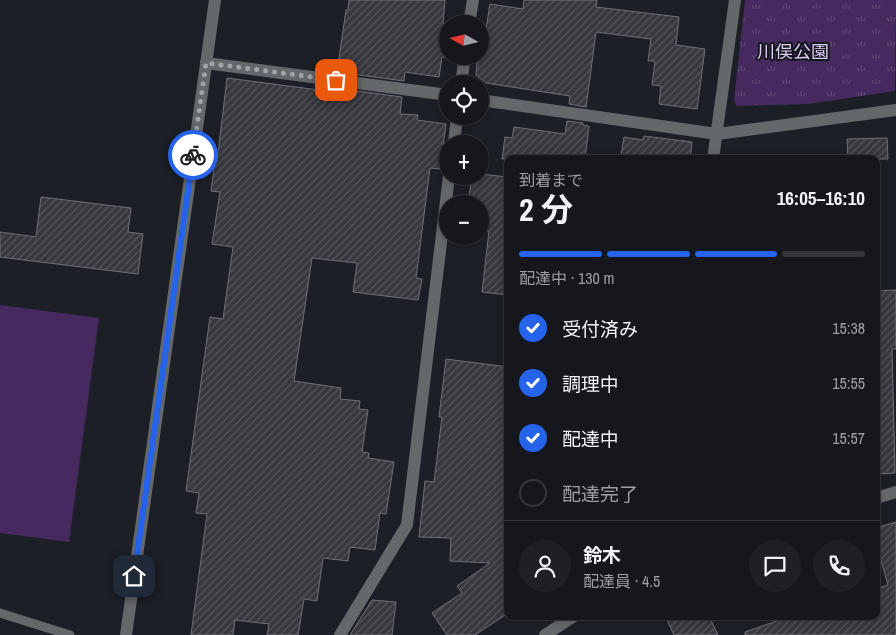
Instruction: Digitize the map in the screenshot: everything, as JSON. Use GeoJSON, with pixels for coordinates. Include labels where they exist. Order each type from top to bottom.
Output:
{"type":"FeatureCollection","features":[{"type":"Feature","properties":{"kind":"street"},"geometry":{"type":"LineString","coordinates":[[126,635],[215,0]]}},
{"type":"Feature","properties":{"kind":"street"},"geometry":{"type":"LineString","coordinates":[[471,15],[473,0]]}},
{"type":"Feature","properties":{"kind":"street"},"geometry":{"type":"LineString","coordinates":[[714,155],[735,0]]}},
{"type":"Feature","properties":{"kind":"street"},"geometry":{"type":"LineString","coordinates":[[206,63],[439,94]]}},
{"type":"Feature","properties":{"kind":"street"},"geometry":{"type":"LineString","coordinates":[[489,101],[717,134],[896,110]]}},
{"type":"Feature","properties":{"kind":"street"},"geometry":{"type":"LineString","coordinates":[[340,635],[406,525],[449,185]]}},
{"type":"Feature","properties":{"kind":"street"},"geometry":{"type":"LineString","coordinates":[[880,497],[896,492]]}},
{"type":"Feature","properties":{"kind":"street"},"geometry":{"type":"LineString","coordinates":[[545,635],[568,620]]}},
{"type":"Feature","properties":{"kind":"lane"},"geometry":{"type":"LineString","coordinates":[[0,613],[70,635]]}},
{"type":"Feature","properties":{"kind":"green space","name":"川俣公園"},"geometry":{"type":"Polygon","coordinates":[[[745,0],[896,0],[895,91],[808,104],[737,106],[734,101],[745,0]]]}},
{"type":"Feature","properties":{"kind":"green space"},"geometry":{"type":"Polygon","coordinates":[[[0,305],[99,318],[69,542],[0,533],[0,305]]]}},
{"type":"Feature","properties":{"kind":"building"},"geometry":{"type":"Polygon","coordinates":[[[349,0],[445,0],[444,15],[439,15],[439,65],[441,65],[439,77],[405,72],[404,81],[337,72],[346,10],[348,10],[349,0]]]}},
{"type":"Feature","properties":{"kind":"building"},"geometry":{"type":"Polygon","coordinates":[[[524,0],[597,0],[596,7],[679,17],[676,45],[705,49],[697,109],[659,104],[661,86],[652,85],[655,61],[648,61],[651,39],[596,32],[586,107],[569,104],[570,96],[489,83],[489,75],[476,75],[477,65],[489,65],[488,15],[490,4],[523,9],[524,0]]]}},
{"type":"Feature","properties":{"kind":"building"},"geometry":{"type":"Polygon","coordinates":[[[227,78],[334,92],[334,88],[402,97],[400,114],[418,115],[417,120],[446,125],[445,135],[439,135],[439,169],[430,168],[416,278],[422,279],[418,300],[353,292],[357,263],[312,258],[294,381],[341,388],[340,399],[360,401],[359,409],[368,410],[362,452],[369,453],[368,458],[394,462],[386,514],[380,513],[375,550],[350,547],[348,561],[323,558],[317,601],[304,599],[298,635],[267,635],[269,624],[235,620],[233,635],[191,635],[207,514],[196,513],[199,493],[186,491],[210,317],[223,319],[233,247],[212,244],[220,192],[211,191],[215,161],[217,162],[227,78]]]}},
{"type":"Feature","properties":{"kind":"building"},"geometry":{"type":"Polygon","coordinates":[[[567,121],[583,123],[583,125],[589,126],[585,155],[504,155],[504,159],[502,159],[505,137],[512,138],[514,127],[565,134],[567,121]]]}},
{"type":"Feature","properties":{"kind":"building"},"geometry":{"type":"Polygon","coordinates":[[[644,136],[692,142],[690,155],[621,155],[624,137],[643,140],[644,136]]]}},
{"type":"Feature","properties":{"kind":"building"},"geometry":{"type":"Polygon","coordinates":[[[887,138],[888,159],[880,159],[880,155],[848,155],[847,139],[887,138]]]}},
{"type":"Feature","properties":{"kind":"building"},"geometry":{"type":"Polygon","coordinates":[[[489,175],[504,177],[504,295],[482,292],[487,245],[489,245],[489,195],[469,195],[471,185],[489,185],[489,175]]]}},
{"type":"Feature","properties":{"kind":"building"},"geometry":{"type":"Polygon","coordinates":[[[41,197],[131,208],[128,232],[143,234],[138,274],[0,257],[0,232],[36,237],[41,197]]]}},
{"type":"Feature","properties":{"kind":"building"},"geometry":{"type":"Polygon","coordinates":[[[896,290],[896,349],[892,349],[895,473],[880,474],[880,291],[896,290]]]}},
{"type":"Feature","properties":{"kind":"building"},"geometry":{"type":"Polygon","coordinates":[[[446,359],[504,366],[504,616],[475,635],[447,635],[432,613],[462,593],[457,586],[490,563],[450,561],[451,538],[419,537],[425,481],[434,482],[442,417],[439,417],[446,359]]]}},
{"type":"Feature","properties":{"kind":"building"},"geometry":{"type":"Polygon","coordinates":[[[896,522],[896,635],[745,635],[745,632],[780,620],[880,620],[880,588],[888,585],[880,557],[880,527],[896,522]]]}},
{"type":"Feature","properties":{"kind":"building"},"geometry":{"type":"Polygon","coordinates":[[[372,600],[396,602],[392,635],[350,635],[372,600]]]}},
{"type":"Feature","properties":{"kind":"building"},"geometry":{"type":"Polygon","coordinates":[[[667,620],[711,620],[718,635],[674,635],[667,620]]]}},
{"type":"Feature","properties":{"kind":"way so far"},"geometry":{"type":"LineString","coordinates":[[193,155],[206,63],[336,80]]}},
{"type":"Feature","properties":{"kind":"route"},"geometry":{"type":"LineString","coordinates":[[134,576],[193,155]]}}]}
